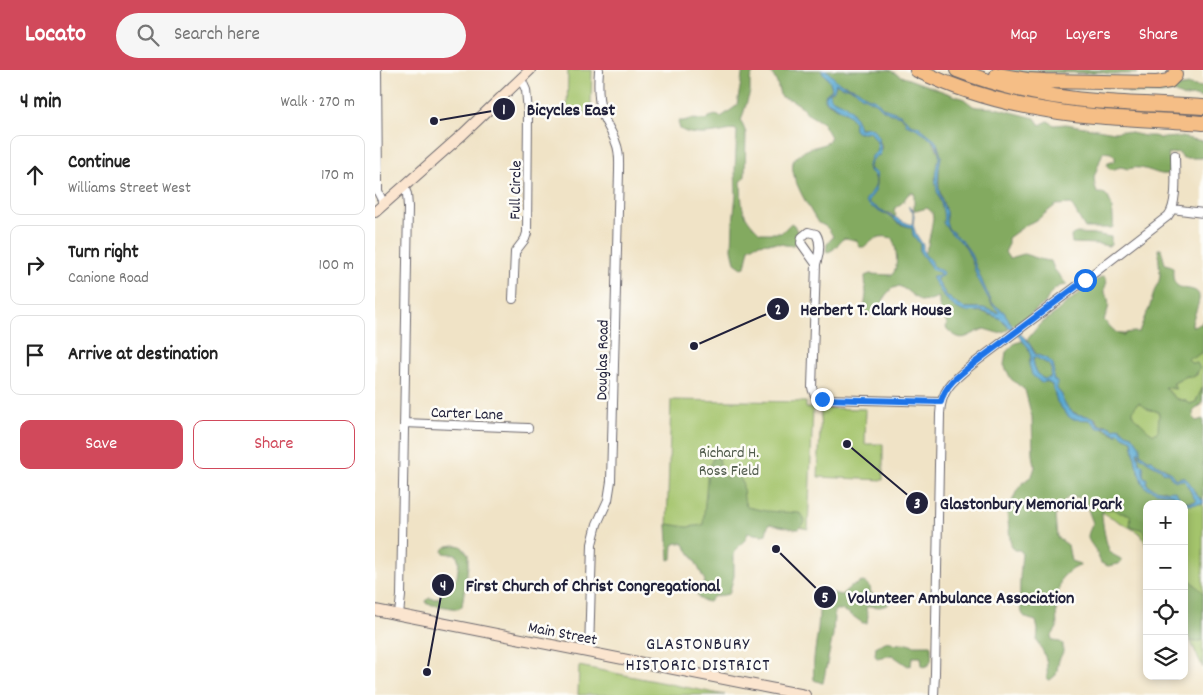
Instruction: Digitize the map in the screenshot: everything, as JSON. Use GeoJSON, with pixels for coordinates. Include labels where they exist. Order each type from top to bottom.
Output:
{"type":"FeatureCollection","features":[{"type":"Feature","properties":{"kind":"highway"},"geometry":{"type":"LineString","coordinates":[[917,70],[973,92],[1034,108],[1082,115],[1203,123]]}},
{"type":"Feature","properties":{"kind":"highway"},"geometry":{"type":"LineString","coordinates":[[962,72],[984,73],[1027,80],[1064,82],[1161,82],[1169,81],[1176,73]]}},
{"type":"Feature","properties":{"kind":"highway"},"geometry":{"type":"LineString","coordinates":[[962,72],[1022,90],[1069,98],[1203,107]]}},
{"type":"Feature","properties":{"kind":"highway"},"geometry":{"type":"LineString","coordinates":[[1173,121],[1203,131]]}},
{"type":"Feature","properties":{"kind":"main road"},"geometry":{"type":"LineString","coordinates":[[375,212],[463,134],[530,70]]}},
{"type":"Feature","properties":{"kind":"main road","name":"Main Street"},"geometry":{"type":"LineString","coordinates":[[375,610],[805,695]]}},
{"type":"Feature","properties":{"kind":"street"},"geometry":{"type":"LineString","coordinates":[[377,70],[377,185],[384,204]]}},
{"type":"Feature","properties":{"kind":"street","name":"Douglas Road"},"geometry":{"type":"LineString","coordinates":[[589,652],[592,540],[606,503],[611,483],[619,170],[617,145],[600,106],[599,70]]}},
{"type":"Feature","properties":{"kind":"street","name":"Full Circle"},"geometry":{"type":"LineString","coordinates":[[513,299],[515,252],[525,239],[527,233],[529,112],[526,90],[521,79]]}},
{"type":"Feature","properties":{"kind":"street"},"geometry":{"type":"LineString","coordinates":[[934,695],[941,402],[947,388],[973,364],[1168,216],[1173,209],[1174,202],[1175,155]]}},
{"type":"Feature","properties":{"kind":"street"},"geometry":{"type":"LineString","coordinates":[[399,614],[401,596],[408,201],[404,186]]}},
{"type":"Feature","properties":{"kind":"street"},"geometry":{"type":"LineString","coordinates":[[1173,209],[1203,212]]}},
{"type":"Feature","properties":{"kind":"street"},"geometry":{"type":"LineString","coordinates":[[816,264],[812,387],[815,395],[825,399],[941,402]]}},
{"type":"Feature","properties":{"kind":"street","name":"Carter Lane"},"geometry":{"type":"LineString","coordinates":[[404,423],[528,428]]}},
{"type":"Feature","properties":{"kind":"green space"},"geometry":{"type":"Polygon","coordinates":[[[568,70],[592,70],[592,113],[567,113],[568,70]]]}},
{"type":"Feature","properties":{"kind":"green space"},"geometry":{"type":"Polygon","coordinates":[[[743,70],[821,70],[832,88],[825,95],[825,101],[847,113],[854,122],[854,130],[856,132],[870,131],[877,142],[877,154],[874,155],[868,166],[874,175],[876,183],[873,191],[866,199],[867,202],[870,206],[892,217],[897,223],[912,228],[913,235],[920,244],[920,252],[940,273],[940,275],[933,276],[943,296],[949,302],[965,311],[984,312],[997,317],[1009,327],[1008,330],[998,333],[984,329],[960,338],[946,328],[947,323],[940,311],[939,297],[920,301],[899,286],[891,289],[885,296],[878,316],[867,313],[864,310],[866,294],[865,276],[870,274],[892,275],[896,267],[894,242],[892,238],[880,237],[864,248],[860,247],[856,240],[844,238],[833,249],[828,252],[826,251],[827,244],[833,237],[827,228],[818,223],[801,193],[794,176],[793,162],[798,155],[811,148],[825,144],[831,137],[823,123],[806,113],[804,108],[792,100],[780,95],[778,85],[770,72],[755,72],[752,75],[750,79],[750,92],[741,121],[746,133],[745,176],[741,182],[742,205],[745,215],[760,233],[781,233],[791,223],[799,235],[793,245],[768,243],[753,246],[749,248],[745,267],[742,268],[735,263],[732,249],[736,194],[737,131],[734,129],[699,134],[685,132],[680,129],[678,122],[691,119],[707,120],[709,117],[716,115],[721,117],[735,107],[737,105],[743,70]]]}},
{"type":"Feature","properties":{"kind":"green space"},"geometry":{"type":"Polygon","coordinates":[[[826,70],[889,70],[964,99],[973,106],[995,108],[1035,118],[1040,125],[1048,121],[1054,125],[1066,124],[1160,138],[1181,137],[1203,141],[1203,158],[1183,158],[1179,152],[1168,154],[1172,170],[1171,173],[1162,174],[1140,168],[1128,169],[1121,167],[1110,169],[1107,165],[1115,161],[1115,157],[1111,153],[1103,152],[1094,177],[1095,186],[1097,193],[1105,194],[1111,204],[1113,227],[1085,228],[1071,204],[1056,205],[1008,238],[1008,246],[1005,252],[1008,257],[1024,254],[1051,261],[1054,269],[1067,285],[1055,289],[1045,303],[1019,323],[1012,325],[1004,312],[992,303],[970,252],[963,242],[948,228],[946,212],[939,189],[941,156],[937,143],[917,126],[910,124],[906,119],[894,112],[883,108],[876,100],[867,97],[852,87],[842,84],[826,70]]]}},
{"type":"Feature","properties":{"kind":"green space"},"geometry":{"type":"Polygon","coordinates":[[[1006,70],[1138,71],[1137,74],[1109,74],[1099,72],[1017,72],[1006,70]]]}},
{"type":"Feature","properties":{"kind":"green space"},"geometry":{"type":"Polygon","coordinates":[[[836,83],[842,87],[855,90],[882,109],[898,115],[905,120],[906,124],[923,132],[935,144],[940,157],[937,162],[939,200],[944,211],[944,223],[951,233],[962,242],[977,276],[998,313],[983,308],[966,308],[958,305],[946,295],[936,278],[943,275],[924,254],[928,245],[933,219],[932,212],[927,208],[914,210],[914,193],[910,193],[894,210],[896,215],[894,218],[892,214],[883,212],[869,203],[869,199],[877,184],[876,176],[870,169],[870,165],[876,155],[879,155],[882,147],[873,129],[869,127],[859,128],[849,110],[830,97],[830,92],[834,89],[836,83]]]}},
{"type":"Feature","properties":{"kind":"green space"},"geometry":{"type":"Polygon","coordinates":[[[1189,85],[1203,87],[1203,98],[1195,96],[1184,97],[1173,92],[1161,94],[1129,93],[1126,89],[1162,89],[1189,85]]]}},
{"type":"Feature","properties":{"kind":"green space"},"geometry":{"type":"Polygon","coordinates":[[[1077,233],[1111,237],[1111,245],[1072,243],[1071,236],[1077,233]]]}},
{"type":"Feature","properties":{"kind":"green space"},"geometry":{"type":"Polygon","coordinates":[[[1158,249],[1161,249],[1165,264],[1172,266],[1173,278],[1176,284],[1195,291],[1199,296],[1192,326],[1201,324],[1203,320],[1203,351],[1194,358],[1190,357],[1188,359],[1191,363],[1197,363],[1200,368],[1195,376],[1187,376],[1174,383],[1176,389],[1165,387],[1175,398],[1191,404],[1195,403],[1203,387],[1202,403],[1193,412],[1196,421],[1203,419],[1203,500],[1196,496],[1186,479],[1174,478],[1167,469],[1144,457],[1132,435],[1126,433],[1121,428],[1114,429],[1104,424],[1100,425],[1095,418],[1079,415],[1070,410],[1063,402],[1062,395],[1053,379],[1053,364],[1037,355],[1027,340],[1039,325],[1102,276],[1107,280],[1105,292],[1109,302],[1104,320],[1115,332],[1121,335],[1129,332],[1139,332],[1160,275],[1158,249]],[[1139,403],[1133,411],[1133,416],[1154,434],[1158,431],[1159,414],[1157,411],[1149,410],[1139,403]]]}},
{"type":"Feature","properties":{"kind":"green space"},"geometry":{"type":"Polygon","coordinates":[[[1107,332],[1186,342],[1194,357],[1203,351],[1203,387],[1195,403],[1190,404],[1175,398],[1165,387],[1174,389],[1174,383],[1187,376],[1197,375],[1198,370],[1153,383],[1203,445],[1203,668],[1188,636],[1188,500],[1143,500],[1143,538],[1141,534],[1102,512],[1107,332]]]}},
{"type":"Feature","properties":{"kind":"green space"},"geometry":{"type":"Polygon","coordinates":[[[1023,341],[1028,347],[1031,357],[1029,361],[1037,378],[1040,382],[1046,381],[1052,385],[1060,406],[1068,416],[1090,420],[1098,428],[1104,427],[1104,429],[1117,435],[1119,432],[1132,440],[1142,482],[1156,492],[1175,496],[1176,500],[1143,500],[1143,530],[1130,526],[1131,516],[1128,514],[1112,509],[1103,511],[1104,528],[1109,550],[1122,560],[1119,564],[1108,566],[1101,563],[1088,538],[1093,523],[1084,499],[1071,496],[1066,499],[1055,517],[1057,537],[1068,545],[1071,561],[1080,564],[1061,579],[1056,605],[1057,628],[1051,637],[1053,641],[1063,644],[1063,652],[1056,675],[1050,680],[1047,679],[1047,664],[1043,651],[1037,641],[1038,630],[1036,621],[1026,618],[1022,613],[1020,587],[1022,553],[1020,550],[1014,550],[1011,546],[1007,513],[1017,490],[1032,476],[1035,467],[1032,417],[1025,390],[1011,379],[1004,365],[1006,352],[1015,343],[1023,341]]]}},
{"type":"Feature","properties":{"kind":"green space"},"geometry":{"type":"Polygon","coordinates":[[[1035,357],[1050,365],[1052,369],[1050,378],[1044,379],[1037,373],[1033,361],[1035,357]]]}},
{"type":"Feature","properties":{"kind":"green space","name":"Richard H. Ross Field"},"geometry":{"type":"Polygon","coordinates":[[[671,400],[806,402],[806,408],[813,408],[808,529],[750,517],[714,528],[667,527],[671,400]]]}},
{"type":"Feature","properties":{"kind":"green space"},"geometry":{"type":"Polygon","coordinates":[[[821,408],[866,409],[865,444],[883,444],[883,480],[818,477],[821,408]]]}},
{"type":"Feature","properties":{"kind":"green space"},"geometry":{"type":"Polygon","coordinates":[[[1137,452],[1148,462],[1163,472],[1168,473],[1171,478],[1185,481],[1196,501],[1188,502],[1188,500],[1182,500],[1170,491],[1155,490],[1147,484],[1146,478],[1143,476],[1143,466],[1139,462],[1137,452]]]}},
{"type":"Feature","properties":{"kind":"green space"},"geometry":{"type":"Polygon","coordinates":[[[714,456],[719,458],[721,472],[726,478],[736,475],[742,481],[747,507],[766,511],[799,513],[805,522],[798,529],[770,524],[766,534],[748,533],[745,540],[736,549],[734,555],[734,576],[729,594],[713,597],[709,602],[701,600],[697,595],[701,592],[705,581],[694,559],[683,543],[673,545],[672,559],[669,560],[667,526],[668,524],[687,527],[703,525],[708,469],[714,456]]]}},
{"type":"Feature","properties":{"kind":"green space"},"geometry":{"type":"Polygon","coordinates":[[[461,546],[468,554],[462,606],[458,609],[427,604],[426,601],[429,598],[435,599],[440,597],[440,580],[447,576],[455,579],[457,577],[459,561],[456,554],[443,552],[445,547],[461,546]]]}},
{"type":"Feature","properties":{"kind":"green space"},"geometry":{"type":"Polygon","coordinates":[[[1188,577],[1203,593],[1203,640],[1191,641],[1188,637],[1188,577]]]}},
{"type":"Feature","properties":{"kind":"green space"},"geometry":{"type":"Polygon","coordinates":[[[862,582],[868,584],[871,593],[885,599],[888,605],[880,607],[867,606],[867,623],[863,623],[843,610],[835,610],[833,635],[823,683],[814,680],[814,660],[821,593],[825,591],[841,595],[849,588],[862,582]]]}},
{"type":"Feature","properties":{"kind":"green space"},"geometry":{"type":"Polygon","coordinates":[[[888,641],[896,644],[930,645],[931,661],[924,667],[922,666],[921,657],[912,657],[911,665],[908,666],[892,655],[877,658],[875,656],[876,646],[888,641]]]}},
{"type":"Feature","properties":{"kind":"green space"},"geometry":{"type":"Polygon","coordinates":[[[579,666],[594,669],[725,695],[578,695],[579,666]]]}},
{"type":"Feature","properties":{"kind":"water"},"geometry":{"type":"Polygon","coordinates":[[[821,70],[826,70],[842,84],[857,89],[867,97],[876,100],[883,108],[900,114],[910,124],[918,126],[932,137],[937,143],[941,156],[938,182],[948,228],[963,242],[970,252],[992,303],[1004,312],[1013,327],[1027,340],[1035,354],[1048,359],[1053,364],[1053,379],[1057,382],[1057,389],[1062,395],[1063,402],[1075,414],[1093,417],[1099,425],[1111,426],[1114,429],[1119,427],[1132,435],[1140,446],[1141,454],[1170,472],[1174,478],[1182,477],[1189,481],[1196,494],[1203,500],[1203,504],[1188,505],[1188,503],[1196,500],[1185,481],[1172,479],[1168,473],[1163,472],[1148,462],[1137,452],[1139,462],[1143,466],[1143,476],[1147,479],[1146,483],[1154,489],[1176,492],[1181,500],[1177,500],[1174,495],[1156,492],[1145,487],[1136,464],[1132,440],[1119,432],[1117,433],[1118,435],[1104,427],[1098,428],[1090,420],[1072,419],[1068,416],[1057,402],[1052,385],[1046,381],[1040,382],[1032,375],[1029,364],[1031,357],[1028,347],[1001,319],[981,311],[967,312],[961,310],[946,299],[932,277],[940,275],[940,273],[932,269],[920,252],[920,244],[913,235],[912,228],[897,222],[866,202],[876,181],[868,166],[872,156],[878,151],[877,142],[870,131],[856,132],[854,130],[854,122],[847,113],[824,99],[825,95],[832,88],[821,70]],[[836,83],[834,90],[830,92],[830,97],[849,109],[859,128],[868,127],[876,132],[881,148],[880,155],[871,162],[870,169],[877,173],[877,184],[876,190],[869,199],[869,203],[895,218],[912,225],[913,211],[908,207],[910,207],[913,210],[914,216],[913,225],[923,245],[923,251],[931,260],[933,266],[943,272],[943,275],[936,279],[946,295],[958,305],[966,308],[983,308],[998,313],[977,277],[965,247],[943,223],[944,218],[935,180],[939,158],[937,146],[923,132],[906,124],[901,116],[889,113],[876,103],[861,96],[855,90],[842,87],[836,83]],[[1035,357],[1033,358],[1037,373],[1044,379],[1050,378],[1052,369],[1050,365],[1035,357]]]}},
{"type":"Feature","properties":{"kind":"place","name":"Bicycles East"},"geometry":{"type":"Point","coordinates":[434,121]}},
{"type":"Feature","properties":{"kind":"place","name":"Herbert T. Clark House"},"geometry":{"type":"Point","coordinates":[694,346]}},
{"type":"Feature","properties":{"kind":"place","name":"Glastonbury Memorial Park"},"geometry":{"type":"Point","coordinates":[847,444]}},
{"type":"Feature","properties":{"kind":"place","name":"Volunteer Ambulance Association"},"geometry":{"type":"Point","coordinates":[776,549]}},
{"type":"Feature","properties":{"kind":"place","name":"First Church of Christ Congregational"},"geometry":{"type":"Point","coordinates":[427,672]}},
{"type":"Feature","properties":{"kind":"district","name":"GLASTONBURY HISTORIC DISTRICT"},"geometry":{"type":"Point","coordinates":[698,653]}},
{"type":"Feature","properties":{"kind":"route"},"geometry":{"type":"LineString","coordinates":[[822,399],[941,402],[947,388],[955,379],[1085,280]]}}]}
